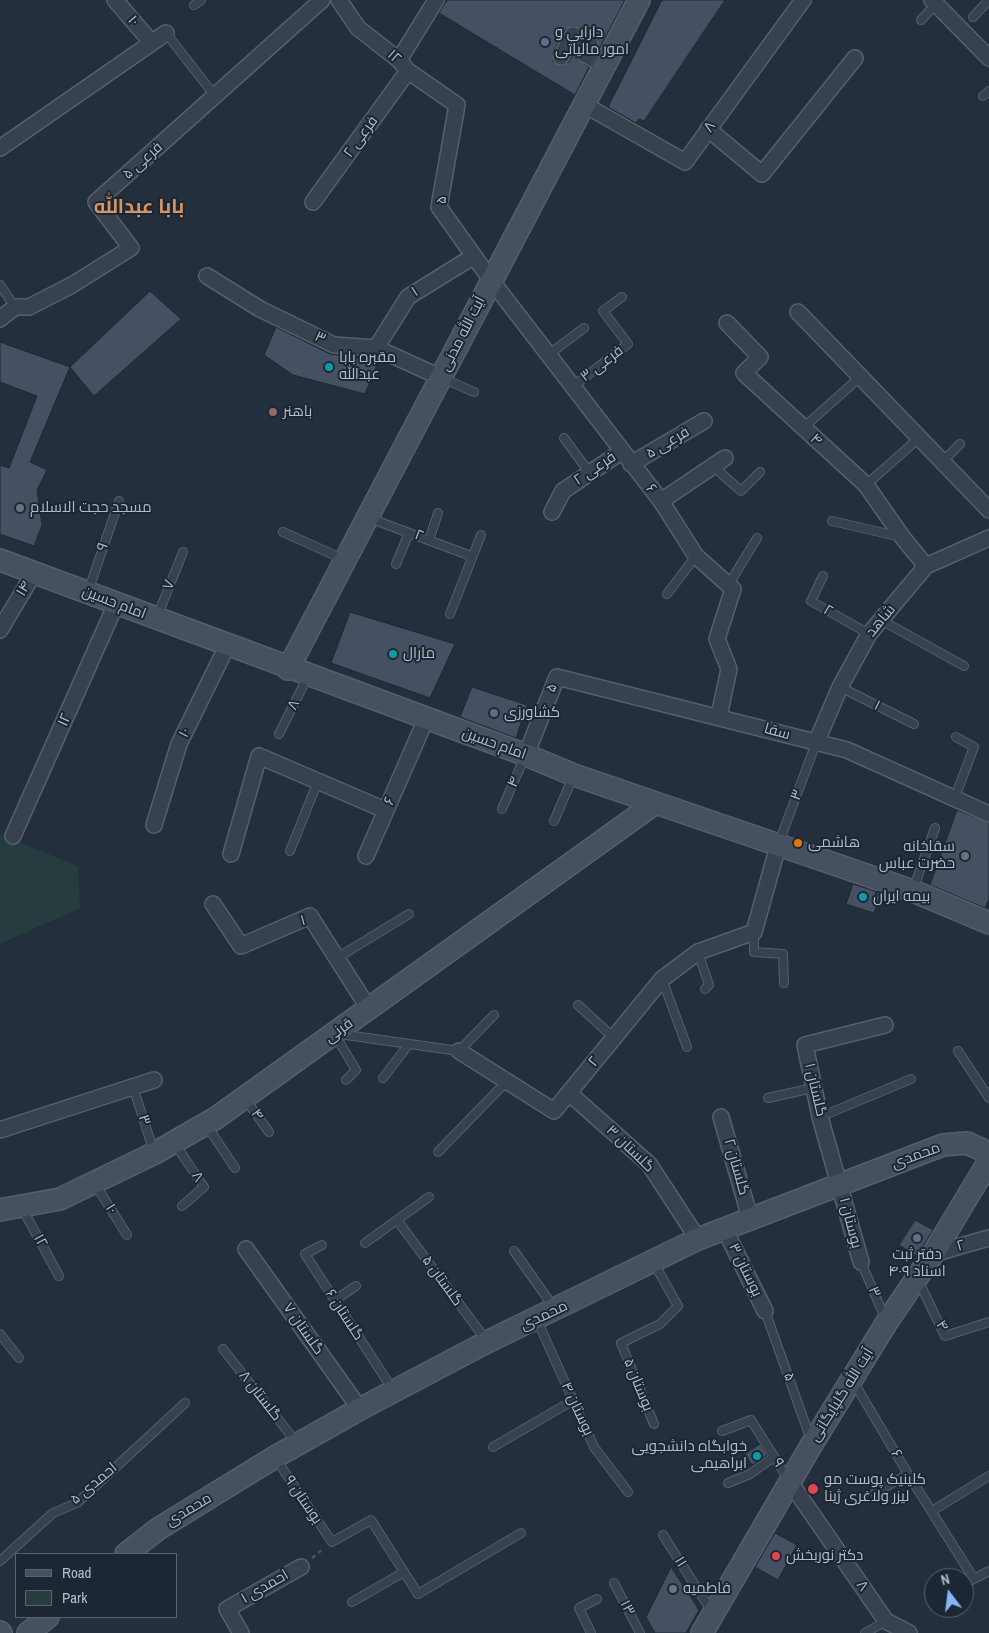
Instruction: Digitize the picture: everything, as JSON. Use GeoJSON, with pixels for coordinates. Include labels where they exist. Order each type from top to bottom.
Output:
{"type":"FeatureCollection","features":[{"type":"Feature","properties":{"kind":"street","name":"۱۰"},"geometry":{"type":"LineString","coordinates":[[115,0],[152,42]]}},
{"type":"Feature","properties":{"kind":"street","name":"فرعی ۵"},"geometry":{"type":"LineString","coordinates":[[0,319],[15,307],[29,306],[72,285],[131,248],[96,202],[322,0]]}},
{"type":"Feature","properties":{"kind":"street","name":"۱۲"},"geometry":{"type":"LineString","coordinates":[[339,0],[358,28],[404,66],[457,105]]}},
{"type":"Feature","properties":{"kind":"street"},"geometry":{"type":"LineString","coordinates":[[404,66],[436,0]]}},
{"type":"Feature","properties":{"kind":"street","name":"آیت الله مدنی"},"geometry":{"type":"LineString","coordinates":[[288,669],[639,0]]}},
{"type":"Feature","properties":{"kind":"street","name":"۸"},"geometry":{"type":"LineString","coordinates":[[585,105],[685,162],[803,0]]}},
{"type":"Feature","properties":{"kind":"street"},"geometry":{"type":"LineString","coordinates":[[934,2],[989,58]]}},
{"type":"Feature","properties":{"kind":"street"},"geometry":{"type":"LineString","coordinates":[[0,148],[166,33]]}},
{"type":"Feature","properties":{"kind":"street"},"geometry":{"type":"LineString","coordinates":[[561,57],[573,35],[590,44],[584,54],[606,65]]}},
{"type":"Feature","properties":{"kind":"street"},"geometry":{"type":"LineString","coordinates":[[708,129],[762,174],[855,58]]}},
{"type":"Feature","properties":{"kind":"street","name":"فرعی ۲"},"geometry":{"type":"LineString","coordinates":[[313,202],[404,66]]}},
{"type":"Feature","properties":{"kind":"street","name":"۵"},"geometry":{"type":"LineString","coordinates":[[457,105],[439,207],[491,280]]}},
{"type":"Feature","properties":{"kind":"street","name":"۱"},"geometry":{"type":"LineString","coordinates":[[376,348],[408,296],[474,256]]}},
{"type":"Feature","properties":{"kind":"street","name":"۳"},"geometry":{"type":"LineString","coordinates":[[207,276],[260,309],[334,344],[376,348],[440,377]]}},
{"type":"Feature","properties":{"kind":"street","name":"۶"},"geometry":{"type":"LineString","coordinates":[[491,280],[621,452],[661,501],[696,556],[729,584]]}},
{"type":"Feature","properties":{"kind":"street"},"geometry":{"type":"LineString","coordinates":[[798,312],[989,510]]}},
{"type":"Feature","properties":{"kind":"street","name":"۴"},"geometry":{"type":"LineString","coordinates":[[727,324],[760,357],[744,373],[866,485],[903,538],[926,566]]}},
{"type":"Feature","properties":{"kind":"street","name":"فرعی ۵"},"geometry":{"type":"LineString","coordinates":[[631,464],[704,421]]}},
{"type":"Feature","properties":{"kind":"street","name":"فرعی ۲"},"geometry":{"type":"LineString","coordinates":[[552,512],[563,491],[621,452]]}},
{"type":"Feature","properties":{"kind":"street"},"geometry":{"type":"LineString","coordinates":[[661,501],[719,462]]}},
{"type":"Feature","properties":{"kind":"street","name":"شاهد"},"geometry":{"type":"LineString","coordinates":[[816,743],[840,687],[869,634],[926,566],[989,538]]}},
{"type":"Feature","properties":{"kind":"street","name":"امام حسین"},"geometry":{"type":"LineString","coordinates":[[0,560],[654,804],[946,901],[989,923]]}},
{"type":"Feature","properties":{"kind":"street","name":"۱۴"},"geometry":{"type":"LineString","coordinates":[[0,630],[34,573]]}},
{"type":"Feature","properties":{"kind":"street"},"geometry":{"type":"LineString","coordinates":[[719,716],[729,669],[717,640],[733,589],[729,584]]}},
{"type":"Feature","properties":{"kind":"street","name":"۱۲"},"geometry":{"type":"LineString","coordinates":[[13,836],[116,604]]}},
{"type":"Feature","properties":{"kind":"street","name":"۱۰"},"geometry":{"type":"LineString","coordinates":[[154,825],[179,744],[227,646]]}},
{"type":"Feature","properties":{"kind":"street","name":"۵"},"geometry":{"type":"LineString","coordinates":[[526,755],[557,677]]}},
{"type":"Feature","properties":{"kind":"street","name":"سقا"},"geometry":{"type":"LineString","coordinates":[[557,677],[719,716],[848,750],[989,814]]}},
{"type":"Feature","properties":{"kind":"street","name":"۶"},"geometry":{"type":"LineString","coordinates":[[366,856],[426,719]]}},
{"type":"Feature","properties":{"kind":"street"},"geometry":{"type":"LineString","coordinates":[[231,854],[259,756],[386,810]]}},
{"type":"Feature","properties":{"kind":"street","name":"قرنی"},"geometry":{"type":"LineString","coordinates":[[10,1208],[60,1199],[155,1153],[206,1124],[335,1034],[654,804]]}},
{"type":"Feature","properties":{"kind":"street"},"geometry":{"type":"LineString","coordinates":[[754,932],[778,846]]}},
{"type":"Feature","properties":{"kind":"street","name":"۱"},"geometry":{"type":"LineString","coordinates":[[213,904],[241,946],[310,916],[369,1009]]}},
{"type":"Feature","properties":{"kind":"street","name":"۲"},"geometry":{"type":"LineString","coordinates":[[459,1051],[554,1111],[662,979],[698,952],[754,932]]}},
{"type":"Feature","properties":{"kind":"street","name":"گلستان ۱"},"geometry":{"type":"LineString","coordinates":[[840,1184],[820,1117],[805,1045],[885,1025]]}},
{"type":"Feature","properties":{"kind":"street"},"geometry":{"type":"LineString","coordinates":[[0,1130],[154,1080]]}},
{"type":"Feature","properties":{"kind":"street","name":"گلستان ۳"},"geometry":{"type":"LineString","coordinates":[[569,1093],[649,1164],[698,1239]]}},
{"type":"Feature","properties":{"kind":"street","name":"گلستان ۲"},"geometry":{"type":"LineString","coordinates":[[721,1117],[750,1218]]}},
{"type":"Feature","properties":{"kind":"street","name":"محمدی"},"geometry":{"type":"LineString","coordinates":[[127,1553],[158,1529],[275,1457],[360,1409],[487,1342],[654,1263],[698,1239],[943,1145],[967,1143],[989,1153]]}},
{"type":"Feature","properties":{"kind":"street","name":"آیت الله گلپایگانی"},"geometry":{"type":"LineString","coordinates":[[703,1633],[706,1612],[790,1482],[887,1322],[933,1254],[989,1161]]}},
{"type":"Feature","properties":{"kind":"street","name":"بوستان ۱"},"geometry":{"type":"LineString","coordinates":[[840,1184],[861,1262]]}},
{"type":"Feature","properties":{"kind":"street","name":"بوستان ۳"},"geometry":{"type":"LineString","coordinates":[[724,1228],[765,1311]]}},
{"type":"Feature","properties":{"kind":"street","name":"۲"},"geometry":{"type":"LineString","coordinates":[[933,1254],[989,1238]]}},
{"type":"Feature","properties":{"kind":"street","name":"گلستان ۷"},"geometry":{"type":"LineString","coordinates":[[246,1249],[360,1409]]}},
{"type":"Feature","properties":{"kind":"street","name":"۸"},"geometry":{"type":"LineString","coordinates":[[790,1482],[886,1621],[909,1633]]}},
{"type":"Feature","properties":{"kind":"street","name":"احمدی ۱"},"geometry":{"type":"LineString","coordinates":[[241,1633],[227,1609],[300,1567]]}},
{"type":"Feature","properties":{"kind":"street"},"geometry":{"type":"LineString","coordinates":[[28,1633],[47,1618]]}},
{"type":"Feature","properties":{"kind":"lane"},"geometry":{"type":"LineString","coordinates":[[194,5],[201,0]]}},
{"type":"Feature","properties":{"kind":"lane"},"geometry":{"type":"LineString","coordinates":[[973,17],[989,0]]}},
{"type":"Feature","properties":{"kind":"lane"},"geometry":{"type":"LineString","coordinates":[[921,20],[934,2]]}},
{"type":"Feature","properties":{"kind":"lane"},"geometry":{"type":"LineString","coordinates":[[166,33],[215,96]]}},
{"type":"Feature","properties":{"kind":"lane"},"geometry":{"type":"LineString","coordinates":[[0,285],[15,307]]}},
{"type":"Feature","properties":{"kind":"lane","name":"فرعی ۳"},"geometry":{"type":"LineString","coordinates":[[572,386],[628,344],[603,311],[622,297]]}},
{"type":"Feature","properties":{"kind":"lane"},"geometry":{"type":"LineString","coordinates":[[548,356],[584,328]]}},
{"type":"Feature","properties":{"kind":"lane"},"geometry":{"type":"LineString","coordinates":[[440,377],[474,392]]}},
{"type":"Feature","properties":{"kind":"lane"},"geometry":{"type":"LineString","coordinates":[[803,428],[860,377]]}},
{"type":"Feature","properties":{"kind":"lane"},"geometry":{"type":"LineString","coordinates":[[564,438],[589,472]]}},
{"type":"Feature","properties":{"kind":"lane"},"geometry":{"type":"LineString","coordinates":[[866,485],[919,438]]}},
{"type":"Feature","properties":{"kind":"lane"},"geometry":{"type":"LineString","coordinates":[[942,462],[960,444]]}},
{"type":"Feature","properties":{"kind":"lane"},"geometry":{"type":"LineString","coordinates":[[719,462],[741,490],[760,472]]}},
{"type":"Feature","properties":{"kind":"lane","name":"۹"},"geometry":{"type":"LineString","coordinates":[[88,594],[119,501]]}},
{"type":"Feature","properties":{"kind":"lane"},"geometry":{"type":"LineString","coordinates":[[428,540],[438,513]]}},
{"type":"Feature","properties":{"kind":"lane","name":"۲"},"geometry":{"type":"LineString","coordinates":[[368,517],[471,556]]}},
{"type":"Feature","properties":{"kind":"lane"},"geometry":{"type":"LineString","coordinates":[[832,521],[903,538]]}},
{"type":"Feature","properties":{"kind":"lane"},"geometry":{"type":"LineString","coordinates":[[283,532],[345,560]]}},
{"type":"Feature","properties":{"kind":"lane"},"geometry":{"type":"LineString","coordinates":[[396,564],[409,533]]}},
{"type":"Feature","properties":{"kind":"lane"},"geometry":{"type":"LineString","coordinates":[[450,614],[471,556],[481,535]]}},
{"type":"Feature","properties":{"kind":"lane"},"geometry":{"type":"LineString","coordinates":[[729,584],[757,538]]}},
{"type":"Feature","properties":{"kind":"lane","name":"۷"},"geometry":{"type":"LineString","coordinates":[[156,619],[183,552]]}},
{"type":"Feature","properties":{"kind":"lane"},"geometry":{"type":"LineString","coordinates":[[667,594],[696,556]]}},
{"type":"Feature","properties":{"kind":"lane","name":"۲"},"geometry":{"type":"LineString","coordinates":[[823,576],[811,601],[869,634]]}},
{"type":"Feature","properties":{"kind":"lane"},"geometry":{"type":"LineString","coordinates":[[881,620],[964,666]]}},
{"type":"Feature","properties":{"kind":"lane","name":"۸"},"geometry":{"type":"LineString","coordinates":[[279,734],[308,676]]}},
{"type":"Feature","properties":{"kind":"lane","name":"۱"},"geometry":{"type":"LineString","coordinates":[[840,687],[914,724]]}},
{"type":"Feature","properties":{"kind":"lane"},"geometry":{"type":"LineString","coordinates":[[955,797],[974,747],[956,737]]}},
{"type":"Feature","properties":{"kind":"lane","name":"۳"},"geometry":{"type":"LineString","coordinates":[[778,846],[816,743]]}},
{"type":"Feature","properties":{"kind":"lane","name":"۴"},"geometry":{"type":"LineString","coordinates":[[502,809],[526,755]]}},
{"type":"Feature","properties":{"kind":"lane"},"geometry":{"type":"LineString","coordinates":[[554,821],[574,775]]}},
{"type":"Feature","properties":{"kind":"lane"},"geometry":{"type":"LineString","coordinates":[[290,851],[318,781]]}},
{"type":"Feature","properties":{"kind":"lane"},"geometry":{"type":"LineString","coordinates":[[913,891],[935,828]]}},
{"type":"Feature","properties":{"kind":"lane"},"geometry":{"type":"LineString","coordinates":[[337,958],[409,914]]}},
{"type":"Feature","properties":{"kind":"lane"},"geometry":{"type":"LineString","coordinates":[[754,932],[754,952],[783,954],[784,983]]}},
{"type":"Feature","properties":{"kind":"lane"},"geometry":{"type":"LineString","coordinates":[[698,952],[709,985],[705,989]]}},
{"type":"Feature","properties":{"kind":"lane"},"geometry":{"type":"LineString","coordinates":[[662,979],[687,1047]]}},
{"type":"Feature","properties":{"kind":"lane"},"geometry":{"type":"LineString","coordinates":[[578,1005],[614,1038]]}},
{"type":"Feature","properties":{"kind":"lane"},"geometry":{"type":"LineString","coordinates":[[459,1051],[494,1016]]}},
{"type":"Feature","properties":{"kind":"lane"},"geometry":{"type":"LineString","coordinates":[[335,1034],[356,1070],[346,1080]]}},
{"type":"Feature","properties":{"kind":"lane","name":"۲"},"geometry":{"type":"LineString","coordinates":[[335,1034],[459,1051]]}},
{"type":"Feature","properties":{"kind":"lane"},"geometry":{"type":"LineString","coordinates":[[383,1078],[409,1044]]}},
{"type":"Feature","properties":{"kind":"lane"},"geometry":{"type":"LineString","coordinates":[[958,1051],[989,1098]]}},
{"type":"Feature","properties":{"kind":"lane"},"geometry":{"type":"LineString","coordinates":[[820,1117],[911,1079]]}},
{"type":"Feature","properties":{"kind":"lane"},"geometry":{"type":"LineString","coordinates":[[438,1152],[507,1081]]}},
{"type":"Feature","properties":{"kind":"lane","name":"۳"},"geometry":{"type":"LineString","coordinates":[[133,1087],[155,1153]]}},
{"type":"Feature","properties":{"kind":"lane"},"geometry":{"type":"LineString","coordinates":[[768,1098],[813,1088]]}},
{"type":"Feature","properties":{"kind":"lane","name":"۴"},"geometry":{"type":"LineString","coordinates":[[244,1098],[269,1132]]}},
{"type":"Feature","properties":{"kind":"lane"},"geometry":{"type":"LineString","coordinates":[[206,1124],[235,1168]]}},
{"type":"Feature","properties":{"kind":"lane","name":"۸"},"geometry":{"type":"LineString","coordinates":[[174,1142],[204,1187],[182,1206]]}},
{"type":"Feature","properties":{"kind":"lane","name":"۱۰"},"geometry":{"type":"LineString","coordinates":[[94,1182],[127,1235]]}},
{"type":"Feature","properties":{"kind":"lane"},"geometry":{"type":"LineString","coordinates":[[365,1243],[429,1197]]}},
{"type":"Feature","properties":{"kind":"lane","name":"۱۲"},"geometry":{"type":"LineString","coordinates":[[10,1208],[59,1276]]}},
{"type":"Feature","properties":{"kind":"lane","name":"گلستان ۵"},"geometry":{"type":"LineString","coordinates":[[397,1220],[487,1342]]}},
{"type":"Feature","properties":{"kind":"lane","name":"گلستان ۶"},"geometry":{"type":"LineString","coordinates":[[322,1245],[305,1254],[394,1391]]}},
{"type":"Feature","properties":{"kind":"lane"},"geometry":{"type":"LineString","coordinates":[[514,1251],[556,1310]]}},
{"type":"Feature","properties":{"kind":"lane","name":"۳"},"geometry":{"type":"LineString","coordinates":[[861,1262],[887,1322]]}},
{"type":"Feature","properties":{"kind":"lane","name":"بوستان ۵"},"geometry":{"type":"LineString","coordinates":[[654,1263],[678,1306],[660,1324],[621,1343],[654,1424]]}},
{"type":"Feature","properties":{"kind":"lane","name":"۴"},"geometry":{"type":"LineString","coordinates":[[917,1278],[945,1336],[989,1322]]}},
{"type":"Feature","properties":{"kind":"lane"},"geometry":{"type":"LineString","coordinates":[[335,1300],[356,1286]]}},
{"type":"Feature","properties":{"kind":"lane","name":"۵"},"geometry":{"type":"LineString","coordinates":[[765,1311],[812,1444]]}},
{"type":"Feature","properties":{"kind":"lane","name":"بوستان ۴"},"geometry":{"type":"LineString","coordinates":[[537,1320],[594,1448],[628,1492]]}},
{"type":"Feature","properties":{"kind":"lane"},"geometry":{"type":"LineString","coordinates":[[0,1334],[19,1358]]}},
{"type":"Feature","properties":{"kind":"lane","name":"گلستان ۸"},"geometry":{"type":"LineString","coordinates":[[223,1349],[298,1444]]}},
{"type":"Feature","properties":{"kind":"lane","name":"۶"},"geometry":{"type":"LineString","coordinates":[[852,1379],[908,1474],[967,1568]]}},
{"type":"Feature","properties":{"kind":"lane"},"geometry":{"type":"LineString","coordinates":[[493,1447],[572,1401]]}},
{"type":"Feature","properties":{"kind":"lane","name":"احمدی ۵"},"geometry":{"type":"LineString","coordinates":[[0,1561],[53,1513],[77,1503],[185,1403]]}},
{"type":"Feature","properties":{"kind":"lane","name":"۹"},"geometry":{"type":"LineString","coordinates":[[722,1431],[751,1420],[790,1482]]}},
{"type":"Feature","properties":{"kind":"lane","name":"بوستان ۹"},"geometry":{"type":"LineString","coordinates":[[275,1457],[332,1542]]}},
{"type":"Feature","properties":{"kind":"lane"},"geometry":{"type":"LineString","coordinates":[[728,1483],[750,1474],[774,1457]]}},
{"type":"Feature","properties":{"kind":"lane"},"geometry":{"type":"LineString","coordinates":[[875,1493],[908,1474]]}},
{"type":"Feature","properties":{"kind":"lane"},"geometry":{"type":"LineString","coordinates":[[932,1511],[989,1476]]}},
{"type":"Feature","properties":{"kind":"lane"},"geometry":{"type":"LineString","coordinates":[[332,1542],[371,1520],[418,1594],[522,1533]]}},
{"type":"Feature","properties":{"kind":"lane","name":"۱۱"},"geometry":{"type":"LineString","coordinates":[[663,1535],[706,1612]]}},
{"type":"Feature","properties":{"kind":"lane"},"geometry":{"type":"LineString","coordinates":[[974,1579],[989,1571]]}},
{"type":"Feature","properties":{"kind":"lane"},"geometry":{"type":"LineString","coordinates":[[352,1602],[404,1572]]}},
{"type":"Feature","properties":{"kind":"lane","name":"۱۳"},"geometry":{"type":"LineString","coordinates":[[614,1583],[640,1633]]}},
{"type":"Feature","properties":{"kind":"lane"},"geometry":{"type":"LineString","coordinates":[[591,1633],[579,1608],[597,1600]]}},
{"type":"Feature","properties":{"kind":"lane"},"geometry":{"type":"LineString","coordinates":[[865,1633],[886,1621]]}},
{"type":"Feature","properties":{"kind":"path"},"geometry":{"type":"LineString","coordinates":[[300,1567],[332,1542]]}},
{"type":"Feature","properties":{"kind":"green space"},"geometry":{"type":"Polygon","coordinates":[[[0,835],[78,866],[80,908],[0,944],[0,835]]]}},
{"type":"Feature","properties":{"kind":"building","name":"دارایی و امور مالیاتی"},"geometry":{"type":"Polygon","coordinates":[[[447,0],[625,0],[598,51],[598,39],[573,26],[565,30],[553,53],[553,62],[562,66],[569,62],[577,48],[576,59],[589,67],[575,95],[439,13],[447,0]]]}},
{"type":"Feature","properties":{"kind":"building"},"geometry":{"type":"Polygon","coordinates":[[[662,0],[725,0],[644,121],[639,119],[636,123],[608,107],[662,0]]]}},
{"type":"Feature","properties":{"kind":"building"},"geometry":{"type":"Polygon","coordinates":[[[150,291],[181,319],[94,396],[70,367],[150,291]]]}},
{"type":"Feature","properties":{"kind":"building","name":"مقبره بابا عبدالله"},"geometry":{"type":"Polygon","coordinates":[[[276,327],[330,354],[379,360],[365,394],[293,375],[264,355],[276,327]]]}},
{"type":"Feature","properties":{"kind":"building"},"geometry":{"type":"Polygon","coordinates":[[[0,342],[70,367],[30,462],[47,470],[37,490],[42,525],[34,546],[0,534],[0,465],[9,468],[37,396],[0,382],[0,342]]]}},
{"type":"Feature","properties":{"kind":"building","name":"مارال"},"geometry":{"type":"Polygon","coordinates":[[[350,612],[455,644],[430,698],[331,663],[350,612]]]}},
{"type":"Feature","properties":{"kind":"building","name":"کشاورزی"},"geometry":{"type":"Polygon","coordinates":[[[472,687],[527,705],[516,738],[460,717],[472,687]]]}},
{"type":"Feature","properties":{"kind":"building","name":"سقاخانه حضرت عباس"},"geometry":{"type":"Polygon","coordinates":[[[957,810],[989,823],[989,899],[985,908],[930,885],[957,810]]]}},
{"type":"Feature","properties":{"kind":"building","name":"بیمه ایران"},"geometry":{"type":"Polygon","coordinates":[[[853,884],[881,893],[874,913],[846,904],[853,884]]]}},
{"type":"Feature","properties":{"kind":"building","name":"دفتر ثبت اسناد ۴۰۹"},"geometry":{"type":"Polygon","coordinates":[[[915,1220],[933,1230],[917,1256],[899,1245],[915,1220]]]}},
{"type":"Feature","properties":{"kind":"building","name":"خوابگاه دانشجویی ابراهیمی"},"geometry":{"type":"Polygon","coordinates":[[[760,1444],[767,1455],[752,1465],[745,1454],[760,1444]]]}},
{"type":"Feature","properties":{"kind":"building","name":"دکتر نوربخش"},"geometry":{"type":"Polygon","coordinates":[[[775,1533],[797,1545],[778,1580],[755,1567],[775,1533]]]}},
{"type":"Feature","properties":{"kind":"building","name":"فاطمیه"},"geometry":{"type":"Polygon","coordinates":[[[671,1567],[699,1610],[686,1633],[655,1633],[646,1617],[671,1567]]]}},
{"type":"Feature","properties":{"kind":"place","name":"دارایی و امور مالیاتی"},"geometry":{"type":"Point","coordinates":[545,42]}},
{"type":"Feature","properties":{"kind":"place","name":"مقبره بابا عبدالله"},"geometry":{"type":"Point","coordinates":[329,367]}},
{"type":"Feature","properties":{"kind":"place","name":"باهنر"},"geometry":{"type":"Point","coordinates":[273,412]}},
{"type":"Feature","properties":{"kind":"place","name":"مسجد حجت الاسلام"},"geometry":{"type":"Point","coordinates":[20,508]}},
{"type":"Feature","properties":{"kind":"place","name":"مارال"},"geometry":{"type":"Point","coordinates":[393,654]}},
{"type":"Feature","properties":{"kind":"place","name":"کشاورزی"},"geometry":{"type":"Point","coordinates":[494,713]}},
{"type":"Feature","properties":{"kind":"place","name":"هاشمی"},"geometry":{"type":"Point","coordinates":[798,843]}},
{"type":"Feature","properties":{"kind":"place","name":"سقاخانه حضرت عباس"},"geometry":{"type":"Point","coordinates":[965,856]}},
{"type":"Feature","properties":{"kind":"place","name":"بیمه ایران"},"geometry":{"type":"Point","coordinates":[863,897]}},
{"type":"Feature","properties":{"kind":"place","name":"دفتر ثبت اسناد ۴۰۹"},"geometry":{"type":"Point","coordinates":[917,1238]}},
{"type":"Feature","properties":{"kind":"place","name":"خوابگاه دانشجویی ابراهیمی"},"geometry":{"type":"Point","coordinates":[757,1456]}},
{"type":"Feature","properties":{"kind":"place","name":"کلینیک پوست مو لیزر ولاغری ژینا"},"geometry":{"type":"Point","coordinates":[813,1489]}},
{"type":"Feature","properties":{"kind":"place","name":"دکتر نوربخش"},"geometry":{"type":"Point","coordinates":[776,1556]}},
{"type":"Feature","properties":{"kind":"place","name":"فاطمیه"},"geometry":{"type":"Point","coordinates":[673,1589]}},
{"type":"Feature","properties":{"kind":"district","name":"بابا عبدالله"},"geometry":{"type":"Point","coordinates":[139,208]}}]}
